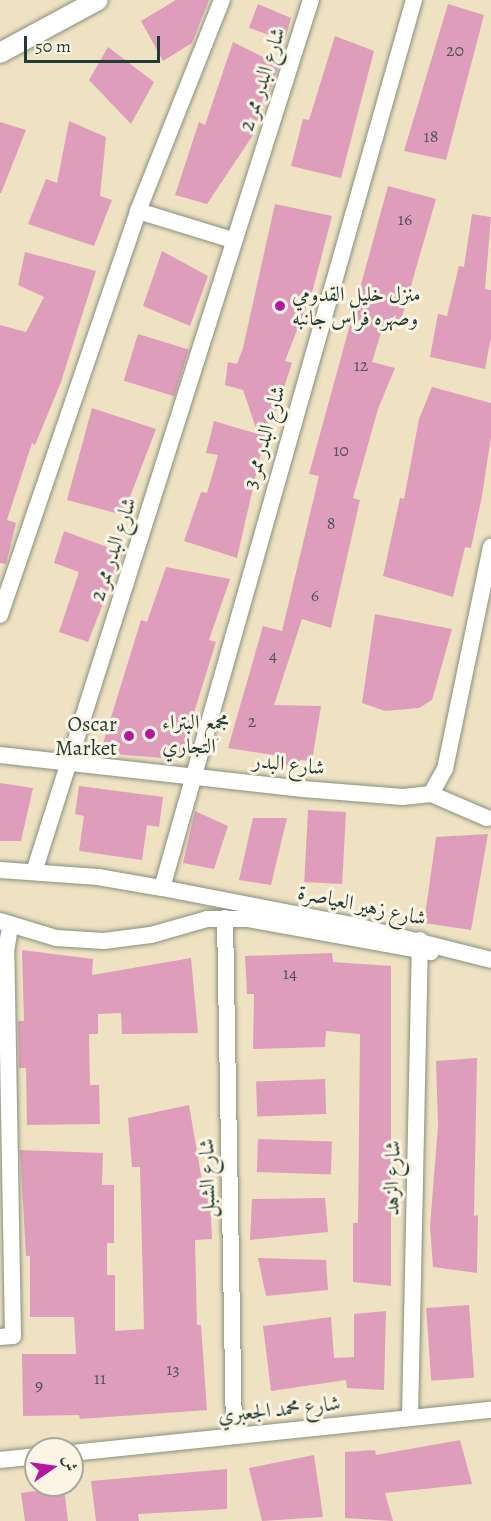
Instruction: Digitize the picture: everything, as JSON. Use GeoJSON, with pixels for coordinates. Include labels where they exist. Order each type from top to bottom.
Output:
{"type":"FeatureCollection","features":[{"type":"Feature","properties":{"kind":"street"},"geometry":{"type":"LineString","coordinates":[[0,53],[99,0]]}},
{"type":"Feature","properties":{"kind":"street"},"geometry":{"type":"LineString","coordinates":[[0,615],[138,211],[222,0]]}},
{"type":"Feature","properties":{"kind":"street","name":"شارع البدر ممر 2"},"geometry":{"type":"LineString","coordinates":[[34,872],[310,0]]}},
{"type":"Feature","properties":{"kind":"street","name":"شارع البدر ممر 3"},"geometry":{"type":"LineString","coordinates":[[162,888],[191,777],[414,0]]}},
{"type":"Feature","properties":{"kind":"street"},"geometry":{"type":"LineString","coordinates":[[138,211],[233,240]]}},
{"type":"Feature","properties":{"kind":"street"},"geometry":{"type":"LineString","coordinates":[[431,794],[445,769],[491,548]]}},
{"type":"Feature","properties":{"kind":"street","name":"شارع البدر"},"geometry":{"type":"LineString","coordinates":[[0,754],[191,777],[403,797],[431,794],[487,818]]}},
{"type":"Feature","properties":{"kind":"street","name":"شارع زهير العياصرة"},"geometry":{"type":"LineString","coordinates":[[0,870],[162,888],[291,919],[491,960]]}},
{"type":"Feature","properties":{"kind":"street","name":"شارع زهير العياصرة"},"geometry":{"type":"LineString","coordinates":[[5,923],[56,938],[104,941],[225,918],[291,919]]}},
{"type":"Feature","properties":{"kind":"street","name":"شارع الشبل"},"geometry":{"type":"LineString","coordinates":[[225,918],[234,1436]]}},
{"type":"Feature","properties":{"kind":"street"},"geometry":{"type":"LineString","coordinates":[[0,1337],[13,1336],[5,923]]}},
{"type":"Feature","properties":{"kind":"street","name":"شارع الزهد"},"geometry":{"type":"LineString","coordinates":[[410,1417],[420,946]]}},
{"type":"Feature","properties":{"kind":"street","name":"شارع محمد الجعبري"},"geometry":{"type":"LineString","coordinates":[[84,1452],[491,1410]]}},
{"type":"Feature","properties":{"kind":"street"},"geometry":{"type":"LineString","coordinates":[[0,1460],[24,1457]]}},
{"type":"Feature","properties":{"kind":"building"},"geometry":{"type":"Polygon","coordinates":[[[176,0],[209,0],[192,43],[163,61],[141,21],[176,0]]]}},
{"type":"Feature","properties":{"kind":"building"},"geometry":{"type":"Polygon","coordinates":[[[258,4],[291,18],[285,40],[249,28],[258,4]]]}},
{"type":"Feature","properties":{"kind":"building"},"geometry":{"type":"Polygon","coordinates":[[[448,4],[484,15],[446,160],[404,151],[448,4]]]}},
{"type":"Feature","properties":{"kind":"building"},"geometry":{"type":"Polygon","coordinates":[[[335,36],[374,51],[341,178],[291,166],[303,119],[309,120],[335,36]]]}},
{"type":"Feature","properties":{"kind":"building"},"geometry":{"type":"Polygon","coordinates":[[[233,42],[279,65],[253,135],[207,204],[175,195],[199,122],[205,125],[233,42]]]}},
{"type":"Feature","properties":{"kind":"building"},"geometry":{"type":"Polygon","coordinates":[[[108,47],[154,82],[131,124],[89,80],[108,47]]]}},
{"type":"Feature","properties":{"kind":"building"},"geometry":{"type":"Polygon","coordinates":[[[69,121],[106,137],[100,196],[112,200],[94,246],[28,224],[46,179],[57,183],[69,121]]]}},
{"type":"Feature","properties":{"kind":"building"},"geometry":{"type":"Polygon","coordinates":[[[0,122],[26,130],[1,193],[0,193],[0,122]]]}},
{"type":"Feature","properties":{"kind":"building"},"geometry":{"type":"Polygon","coordinates":[[[388,186],[436,199],[400,324],[385,320],[372,362],[395,368],[378,409],[353,498],[360,500],[331,628],[302,619],[274,705],[321,706],[312,761],[300,760],[298,768],[278,764],[279,756],[228,748],[263,626],[282,631],[319,476],[309,474],[388,186]]]}},
{"type":"Feature","properties":{"kind":"building"},"geometry":{"type":"Polygon","coordinates":[[[275,204],[332,216],[313,289],[285,361],[292,363],[275,415],[270,413],[237,558],[184,541],[201,492],[207,493],[218,455],[206,453],[214,421],[258,434],[243,390],[225,385],[228,362],[237,364],[243,348],[275,204]]]}},
{"type":"Feature","properties":{"kind":"building"},"geometry":{"type":"Polygon","coordinates":[[[472,214],[491,217],[485,289],[491,290],[491,338],[485,369],[430,357],[438,314],[447,316],[459,266],[464,267],[472,214]]]}},
{"type":"Feature","properties":{"kind":"building"},"geometry":{"type":"Polygon","coordinates":[[[162,251],[208,276],[190,326],[143,306],[162,251]]]}},
{"type":"Feature","properties":{"kind":"building"},"geometry":{"type":"Polygon","coordinates":[[[25,252],[96,271],[61,382],[35,445],[32,443],[7,520],[16,523],[6,564],[0,563],[0,325],[26,332],[44,297],[18,285],[25,252]]]}},
{"type":"Feature","properties":{"kind":"building"},"geometry":{"type":"Polygon","coordinates":[[[138,334],[189,349],[174,396],[124,381],[138,334]]]}},
{"type":"Feature","properties":{"kind":"building"},"geometry":{"type":"Polygon","coordinates":[[[432,387],[491,403],[491,437],[482,496],[471,548],[465,547],[453,597],[383,576],[400,498],[404,499],[419,419],[432,387]]]}},
{"type":"Feature","properties":{"kind":"building"},"geometry":{"type":"Polygon","coordinates":[[[92,408],[156,429],[123,515],[67,500],[92,408]]]}},
{"type":"Feature","properties":{"kind":"building"},"geometry":{"type":"Polygon","coordinates":[[[64,531],[123,553],[88,642],[59,632],[79,572],[54,563],[64,531]]]}},
{"type":"Feature","properties":{"kind":"building"},"geometry":{"type":"Polygon","coordinates":[[[166,567],[230,579],[209,640],[216,642],[193,716],[189,751],[175,759],[100,753],[141,620],[147,622],[166,567]]]}},
{"type":"Feature","properties":{"kind":"building"},"geometry":{"type":"Polygon","coordinates":[[[375,614],[452,629],[432,700],[419,708],[385,711],[362,703],[375,614]]]}},
{"type":"Feature","properties":{"kind":"building"},"geometry":{"type":"Polygon","coordinates":[[[0,783],[33,788],[21,841],[0,841],[0,783]]]}},
{"type":"Feature","properties":{"kind":"building"},"geometry":{"type":"Polygon","coordinates":[[[79,786],[163,797],[159,827],[147,825],[142,860],[79,851],[84,816],[75,814],[79,786]]]}},
{"type":"Feature","properties":{"kind":"building"},"geometry":{"type":"Polygon","coordinates":[[[308,810],[346,812],[342,884],[304,882],[308,810]]]}},
{"type":"Feature","properties":{"kind":"building"},"geometry":{"type":"Polygon","coordinates":[[[195,811],[228,826],[214,869],[183,863],[195,811]]]}},
{"type":"Feature","properties":{"kind":"building"},"geometry":{"type":"Polygon","coordinates":[[[253,818],[287,818],[271,885],[239,880],[253,818]]]}},
{"type":"Feature","properties":{"kind":"building"},"geometry":{"type":"Polygon","coordinates":[[[488,834],[471,930],[424,923],[436,837],[488,834]]]}},
{"type":"Feature","properties":{"kind":"building"},"geometry":{"type":"Polygon","coordinates":[[[22,950],[93,959],[92,975],[191,958],[198,1033],[122,1034],[121,1013],[98,1014],[98,1034],[89,1034],[90,1085],[99,1085],[100,1124],[27,1125],[26,1068],[19,1068],[18,1021],[24,1021],[22,950]]]}},
{"type":"Feature","properties":{"kind":"building"},"geometry":{"type":"Polygon","coordinates":[[[332,953],[333,962],[391,966],[391,1286],[353,1282],[353,1223],[358,1223],[360,1034],[326,1031],[325,1047],[253,1049],[254,994],[247,994],[245,956],[332,953]]]}},
{"type":"Feature","properties":{"kind":"building"},"geometry":{"type":"Polygon","coordinates":[[[477,1058],[474,1216],[478,1215],[477,1273],[433,1267],[430,1226],[438,1126],[436,1061],[477,1058]]]}},
{"type":"Feature","properties":{"kind":"building"},"geometry":{"type":"Polygon","coordinates":[[[325,1079],[326,1114],[257,1116],[256,1081],[325,1079]]]}},
{"type":"Feature","properties":{"kind":"building"},"geometry":{"type":"Polygon","coordinates":[[[189,1105],[202,1181],[209,1181],[212,1239],[195,1240],[197,1325],[201,1325],[207,1410],[80,1419],[79,1415],[23,1416],[22,1354],[76,1354],[74,1317],[30,1317],[30,1256],[26,1256],[20,1150],[103,1153],[102,1185],[114,1185],[114,1243],[107,1243],[107,1275],[115,1275],[115,1331],[144,1329],[140,1167],[132,1167],[128,1118],[189,1105]]]}},
{"type":"Feature","properties":{"kind":"building"},"geometry":{"type":"Polygon","coordinates":[[[258,1139],[332,1142],[331,1175],[257,1172],[258,1139]]]}},
{"type":"Feature","properties":{"kind":"building"},"geometry":{"type":"Polygon","coordinates":[[[325,1198],[328,1232],[250,1240],[252,1199],[325,1198]]]}},
{"type":"Feature","properties":{"kind":"building"},"geometry":{"type":"Polygon","coordinates":[[[258,1258],[326,1260],[328,1290],[266,1296],[258,1258]]]}},
{"type":"Feature","properties":{"kind":"building"},"geometry":{"type":"Polygon","coordinates":[[[469,1305],[474,1378],[431,1381],[426,1308],[469,1305]]]}},
{"type":"Feature","properties":{"kind":"building"},"geometry":{"type":"Polygon","coordinates":[[[386,1311],[384,1390],[347,1388],[346,1380],[271,1391],[263,1326],[331,1317],[334,1358],[354,1357],[354,1314],[386,1311]]]}},
{"type":"Feature","properties":{"kind":"building"},"geometry":{"type":"Polygon","coordinates":[[[460,1440],[472,1484],[385,1493],[393,1521],[345,1518],[345,1452],[375,1450],[376,1455],[460,1440]]]}},
{"type":"Feature","properties":{"kind":"building"},"geometry":{"type":"Polygon","coordinates":[[[314,1455],[323,1517],[262,1521],[249,1468],[314,1455]]]}},
{"type":"Feature","properties":{"kind":"building"},"geometry":{"type":"Polygon","coordinates":[[[227,1469],[227,1509],[138,1514],[139,1521],[96,1521],[91,1481],[227,1469]]]}},
{"type":"Feature","properties":{"kind":"building"},"geometry":{"type":"Polygon","coordinates":[[[21,1493],[24,1493],[24,1497],[65,1497],[68,1521],[25,1521],[21,1493]]]}},
{"type":"Feature","properties":{"kind":"place","name":"منزل خليل القدومي وصهره فراس جانبه"},"geometry":{"type":"Point","coordinates":[280,306]}},
{"type":"Feature","properties":{"kind":"place","name":"مجمع البتراء التجاري"},"geometry":{"type":"Point","coordinates":[150,734]}},
{"type":"Feature","properties":{"kind":"place","name":"Oscar Market"},"geometry":{"type":"Point","coordinates":[129,736]}}]}
